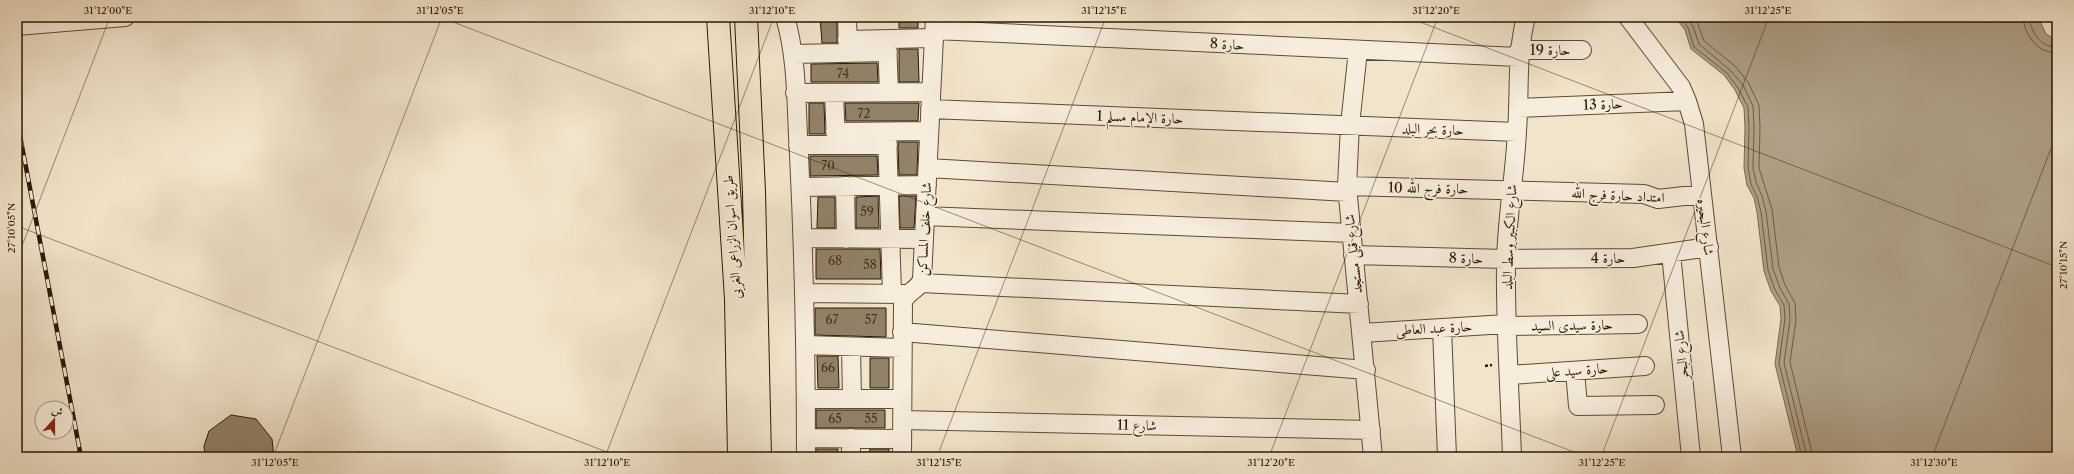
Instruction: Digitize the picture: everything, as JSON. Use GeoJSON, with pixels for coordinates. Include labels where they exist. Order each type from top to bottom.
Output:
{"type":"FeatureCollection","features":[{"type":"Feature","properties":{"kind":"main road","name":"طريق اسوان الزراعى الغربى"},"geometry":{"type":"LineString","coordinates":[[718,17],[737,314],[739,457]]}},
{"type":"Feature","properties":{"kind":"main road","name":"طريق اسوان الزراعى الغربى"},"geometry":{"type":"LineString","coordinates":[[746,17],[754,200],[760,457]]}},
{"type":"Feature","properties":{"kind":"street"},"geometry":{"type":"LineString","coordinates":[[17,26],[125,17]]}},
{"type":"Feature","properties":{"kind":"street"},"geometry":{"type":"LineString","coordinates":[[785,17],[793,54],[801,187],[806,346],[806,457]]}},
{"type":"Feature","properties":{"kind":"street"},"geometry":{"type":"LineString","coordinates":[[847,17],[848,46]]}},
{"type":"Feature","properties":{"kind":"street","name":"شارع الكبير وسط البلد"},"geometry":{"type":"LineString","coordinates":[[1512,457],[1510,375],[1506,325],[1506,259],[1510,190],[1517,132],[1519,54],[1526,17]]}},
{"type":"Feature","properties":{"kind":"street","name":"شارع البحيره"},"geometry":{"type":"LineString","coordinates":[[1628,17],[1672,73],[1687,101],[1694,124],[1732,457]]}},
{"type":"Feature","properties":{"kind":"street","name":"حارة 8"},"geometry":{"type":"LineString","coordinates":[[793,54],[848,46],[888,45],[935,28],[1358,50],[1519,54]]}},
{"type":"Feature","properties":{"kind":"street","name":"شارع خلف المساكن"},"geometry":{"type":"LineString","coordinates":[[902,457],[903,302],[900,294],[921,283],[935,28]]}},
{"type":"Feature","properties":{"kind":"street"},"geometry":{"type":"LineString","coordinates":[[888,45],[889,92]]}},
{"type":"Feature","properties":{"kind":"street","name":"شارع قبلى مستجد"},"geometry":{"type":"LineString","coordinates":[[1358,50],[1350,125],[1347,189],[1366,370],[1373,457]]}},
{"type":"Feature","properties":{"kind":"street","name":"حارة 19"},"geometry":{"type":"LineString","coordinates":[[1519,54],[1582,50]]}},
{"type":"Feature","properties":{"kind":"street"},"geometry":{"type":"LineString","coordinates":[[834,92],[836,139]]}},
{"type":"Feature","properties":{"kind":"street","name":"حارة الإمام مسلم 1"},"geometry":{"type":"LineString","coordinates":[[795,93],[889,92],[931,100],[1350,125]]}},
{"type":"Feature","properties":{"kind":"street","name":"حارة 13"},"geometry":{"type":"LineString","coordinates":[[1518,108],[1687,101]]}},
{"type":"Feature","properties":{"kind":"street","name":"حارة بحر البلد"},"geometry":{"type":"LineString","coordinates":[[1350,125],[1517,132]]}},
{"type":"Feature","properties":{"kind":"street"},"geometry":{"type":"LineString","coordinates":[[798,146],[836,139],[888,139],[929,131]]}},
{"type":"Feature","properties":{"kind":"street"},"geometry":{"type":"LineString","coordinates":[[805,293],[900,294],[890,239],[888,139]]}},
{"type":"Feature","properties":{"kind":"street","name":"حارة فرج الله 10"},"geometry":{"type":"LineString","coordinates":[[801,187],[889,186],[927,177],[1347,189],[1510,190]]}},
{"type":"Feature","properties":{"kind":"street"},"geometry":{"type":"LineString","coordinates":[[845,186],[846,238]]}},
{"type":"Feature","properties":{"kind":"street","name":"امتداد حارة فرج الله"},"geometry":{"type":"LineString","coordinates":[[1510,190],[1644,194],[1658,199],[1702,194]]}},
{"type":"Feature","properties":{"kind":"street"},"geometry":{"type":"LineString","coordinates":[[925,216],[1351,232]]}},
{"type":"Feature","properties":{"kind":"street"},"geometry":{"type":"LineString","coordinates":[[803,238],[924,239]]}},
{"type":"Feature","properties":{"kind":"street","name":"حارة 4"},"geometry":{"type":"LineString","coordinates":[[1506,259],[1633,258],[1709,247]]}},
{"type":"Feature","properties":{"kind":"street","name":"شارع البحر"},"geometry":{"type":"LineString","coordinates":[[1671,253],[1691,457]]}},
{"type":"Feature","properties":{"kind":"street","name":"حارة 8"},"geometry":{"type":"LineString","coordinates":[[1353,254],[1506,259]]}},
{"type":"Feature","properties":{"kind":"street"},"geometry":{"type":"LineString","coordinates":[[921,283],[1359,304]]}},
{"type":"Feature","properties":{"kind":"street","name":"حارة سيدى السيد"},"geometry":{"type":"LineString","coordinates":[[1506,325],[1638,324]]}},
{"type":"Feature","properties":{"kind":"street","name":"حارة عبد العاطى"},"geometry":{"type":"LineString","coordinates":[[1362,333],[1506,325]]}},
{"type":"Feature","properties":{"kind":"street"},"geometry":{"type":"LineString","coordinates":[[1442,328],[1447,457]]}},
{"type":"Feature","properties":{"kind":"street"},"geometry":{"type":"LineString","coordinates":[[806,346],[851,347],[902,340],[1366,370]]}},
{"type":"Feature","properties":{"kind":"street"},"geometry":{"type":"LineString","coordinates":[[851,347],[852,399]]}},
{"type":"Feature","properties":{"kind":"street","name":"حارة سيد على"},"geometry":{"type":"LineString","coordinates":[[1510,375],[1646,366]]}},
{"type":"Feature","properties":{"kind":"street"},"geometry":{"type":"LineString","coordinates":[[1575,370],[1577,402],[1580,407],[1654,405]]}},
{"type":"Feature","properties":{"kind":"street"},"geometry":{"type":"LineString","coordinates":[[806,399],[902,399]]}},
{"type":"Feature","properties":{"kind":"street","name":"شارع 11"},"geometry":{"type":"LineString","coordinates":[[902,420],[1371,430]]}},
{"type":"Feature","properties":{"kind":"street"},"geometry":{"type":"LineString","coordinates":[[806,438],[902,439]]}},
{"type":"Feature","properties":{"kind":"street"},"geometry":{"type":"LineString","coordinates":[[851,438],[851,457]]}},
{"type":"Feature","properties":{"kind":"water"},"geometry":{"type":"Polygon","coordinates":[[[1675,17],[2038,17],[2046,34],[2053,38],[2057,36],[2057,457],[1798,457],[1775,364],[1781,319],[1780,306],[1771,291],[1764,271],[1757,212],[1754,198],[1747,185],[1744,168],[1744,108],[1735,90],[1724,75],[1691,49],[1685,30],[1675,17]]]}},
{"type":"Feature","properties":{"kind":"building"},"geometry":{"type":"Polygon","coordinates":[[[820,17],[837,17],[837,43],[822,43],[820,17]]]}},
{"type":"Feature","properties":{"kind":"building"},"geometry":{"type":"Polygon","coordinates":[[[899,17],[918,17],[918,28],[899,28],[899,17]]]}},
{"type":"Feature","properties":{"kind":"building"},"geometry":{"type":"Polygon","coordinates":[[[899,49],[918,49],[919,82],[899,82],[899,49]]]}},
{"type":"Feature","properties":{"kind":"building"},"geometry":{"type":"Polygon","coordinates":[[[877,63],[878,82],[811,82],[811,64],[877,63]]]}},
{"type":"Feature","properties":{"kind":"building"},"geometry":{"type":"Polygon","coordinates":[[[809,103],[824,103],[825,134],[809,134],[809,103]]]}},
{"type":"Feature","properties":{"kind":"building"},"geometry":{"type":"Polygon","coordinates":[[[845,103],[919,103],[918,121],[846,121],[845,103]]]}},
{"type":"Feature","properties":{"kind":"building"},"geometry":{"type":"Polygon","coordinates":[[[898,142],[918,142],[917,175],[899,175],[898,142]]]}},
{"type":"Feature","properties":{"kind":"building"},"geometry":{"type":"Polygon","coordinates":[[[810,156],[877,156],[878,175],[810,176],[810,156]]]}},
{"type":"Feature","properties":{"kind":"building"},"geometry":{"type":"Polygon","coordinates":[[[878,196],[879,228],[856,228],[856,197],[878,196]]]}},
{"type":"Feature","properties":{"kind":"building"},"geometry":{"type":"Polygon","coordinates":[[[899,196],[916,196],[914,228],[900,228],[899,196]]]}},
{"type":"Feature","properties":{"kind":"building"},"geometry":{"type":"Polygon","coordinates":[[[818,197],[835,197],[835,228],[817,228],[818,197]]]}},
{"type":"Feature","properties":{"kind":"building"},"geometry":{"type":"Polygon","coordinates":[[[816,249],[880,249],[881,279],[816,279],[816,249]]]}},
{"type":"Feature","properties":{"kind":"building"},"geometry":{"type":"Polygon","coordinates":[[[815,308],[886,308],[886,337],[815,335],[815,308]]]}},
{"type":"Feature","properties":{"kind":"building"},"geometry":{"type":"Polygon","coordinates":[[[817,356],[838,356],[839,388],[818,388],[817,356]]]}},
{"type":"Feature","properties":{"kind":"building"},"geometry":{"type":"Polygon","coordinates":[[[870,358],[889,358],[889,388],[870,388],[870,358]]]}},
{"type":"Feature","properties":{"kind":"building"},"geometry":{"type":"Polygon","coordinates":[[[816,410],[885,410],[885,428],[816,428],[816,410]]]}},
{"type":"Feature","properties":{"kind":"building"},"geometry":{"type":"Polygon","coordinates":[[[231,415],[256,419],[272,439],[274,457],[205,457],[204,446],[209,431],[231,415]]]}},
{"type":"Feature","properties":{"kind":"building"},"geometry":{"type":"Polygon","coordinates":[[[816,449],[838,449],[837,457],[816,457],[816,449]]]}},
{"type":"Feature","properties":{"kind":"building"},"geometry":{"type":"Polygon","coordinates":[[[870,449],[889,449],[889,457],[869,457],[870,449]]]}},
{"type":"Feature","properties":{"kind":"railway"},"geometry":{"type":"LineString","coordinates":[[17,120],[81,457]]}}]}
